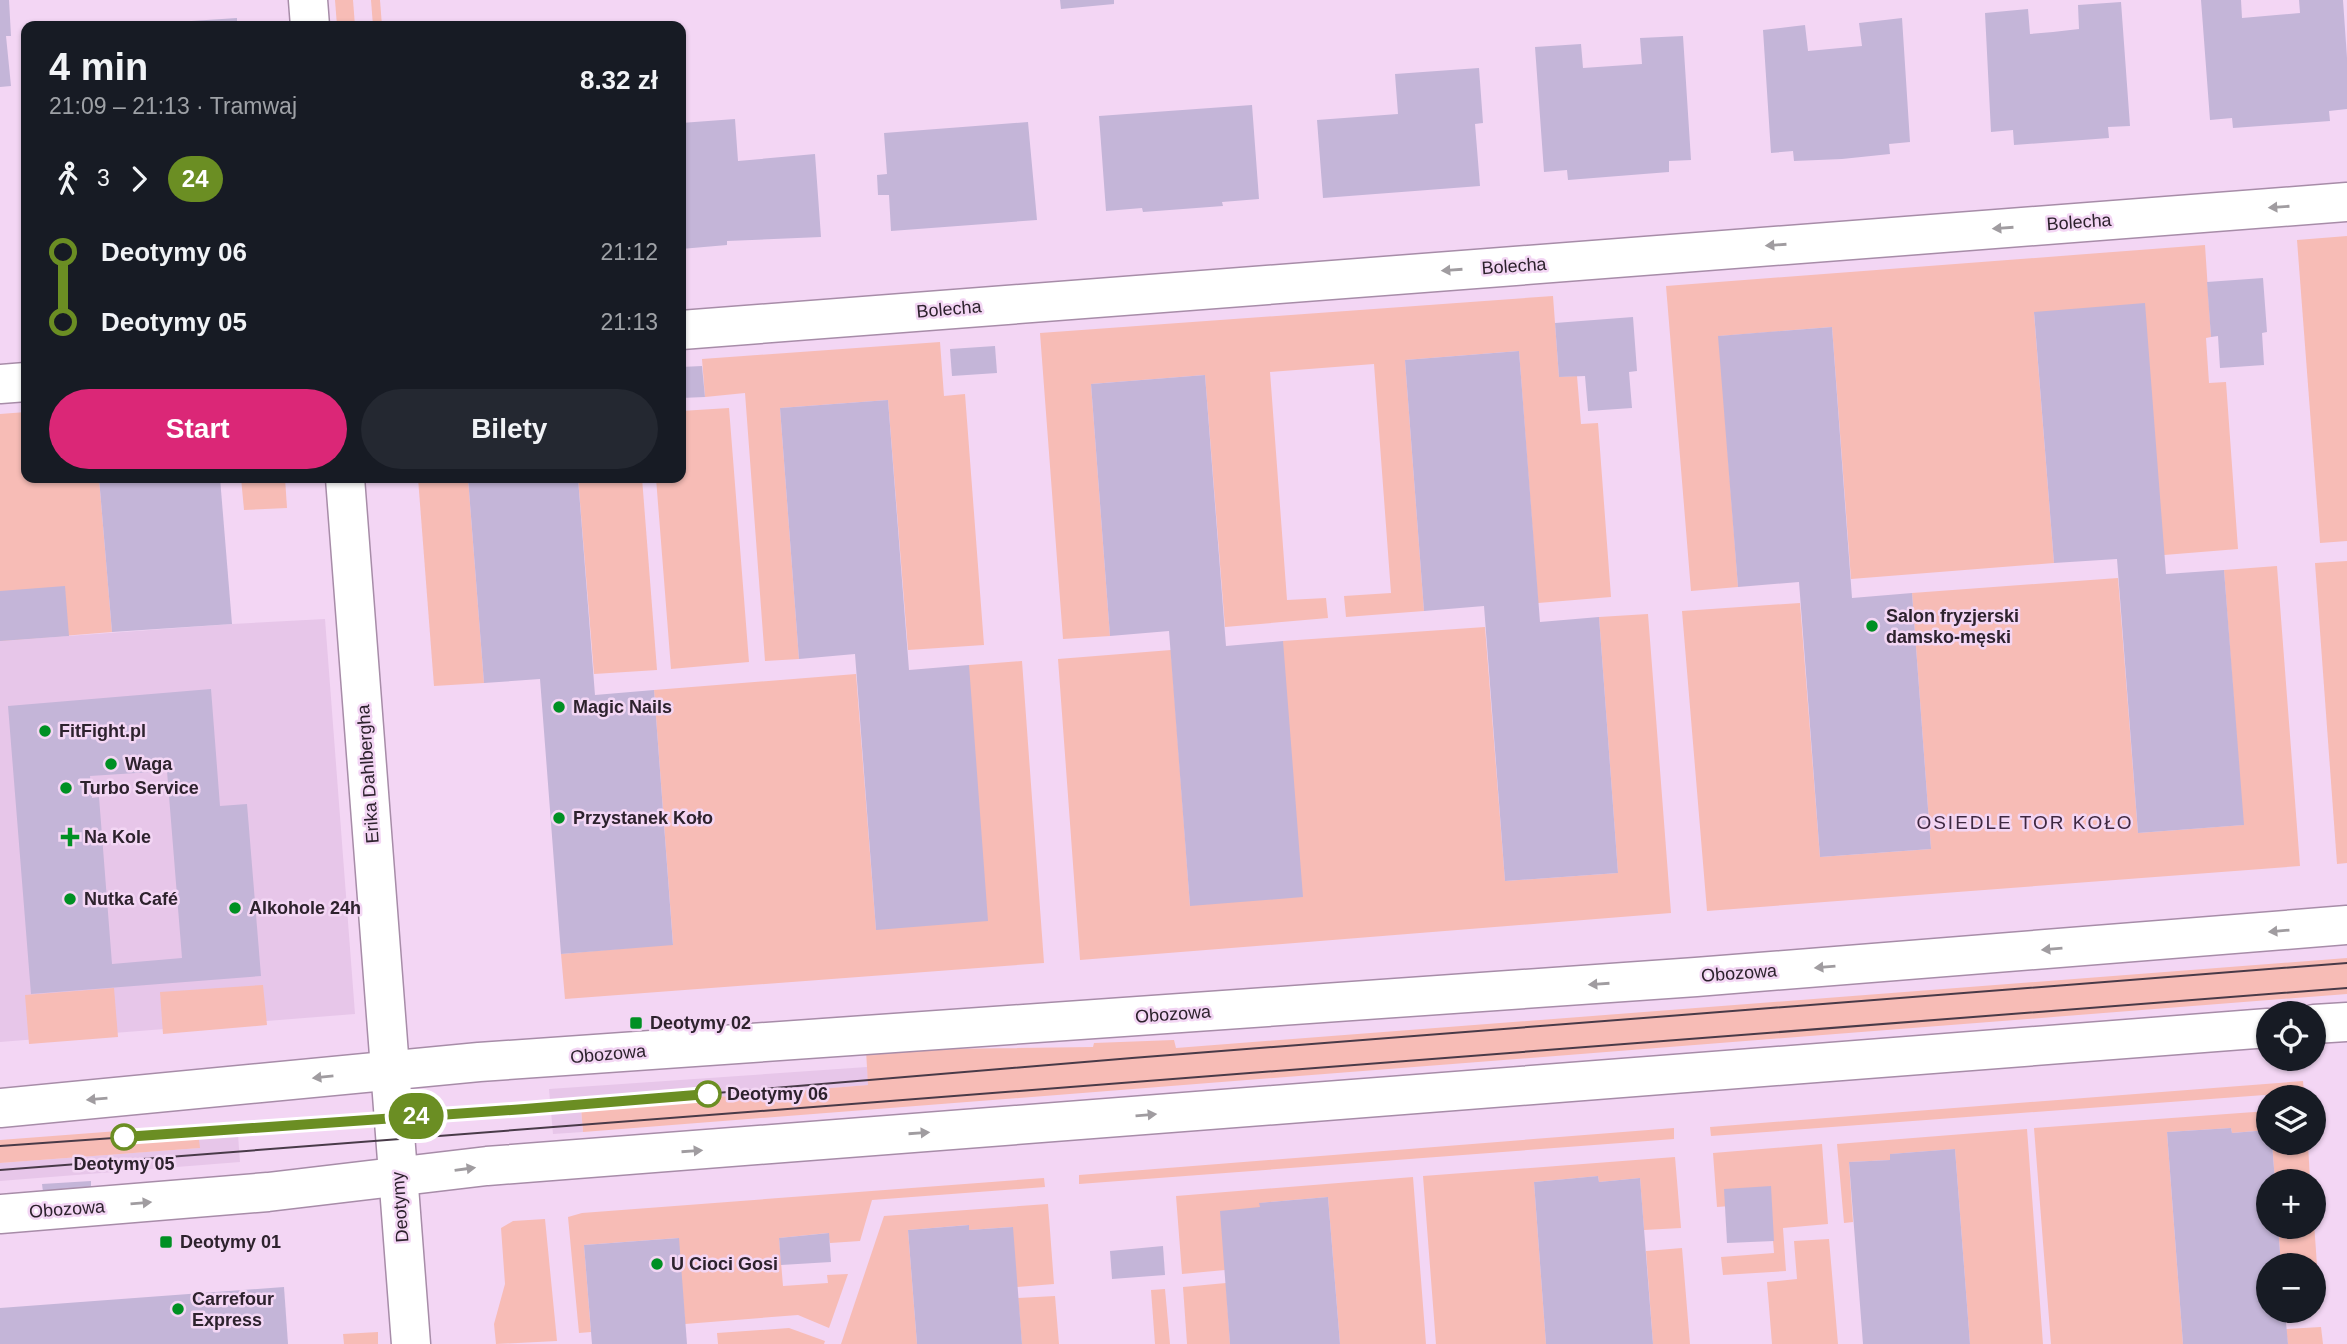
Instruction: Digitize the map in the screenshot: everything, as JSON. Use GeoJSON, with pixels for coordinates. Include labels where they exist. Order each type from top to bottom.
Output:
{"type":"FeatureCollection","features":[{"type":"Feature","properties":{"kind":"street"},"geometry":{"type":"LineString","coordinates":[[308,0],[310,21]]}},
{"type":"Feature","properties":{"kind":"street","name":"Bolecha"},"geometry":{"type":"LineString","coordinates":[[686,330],[2347,202]]}},
{"type":"Feature","properties":{"kind":"street"},"geometry":{"type":"LineString","coordinates":[[0,384],[21,382]]}},
{"type":"Feature","properties":{"kind":"street","name":"Erika Dahlbergha"},"geometry":{"type":"LineString","coordinates":[[345,483],[391,1070]]}},
{"type":"Feature","properties":{"kind":"street","name":"Obozowa"},"geometry":{"type":"LineString","coordinates":[[0,1108],[391,1070],[1668,979],[2347,925]]}},
{"type":"Feature","properties":{"kind":"street"},"geometry":{"type":"LineString","coordinates":[[2326,1023],[2347,1022]]}},
{"type":"Feature","properties":{"kind":"street","name":"Obozowa"},"geometry":{"type":"LineString","coordinates":[[0,1214],[268,1192],[487,1166],[2256,1029]]}},
{"type":"Feature","properties":{"kind":"street","name":"Deotymy"},"geometry":{"type":"LineString","coordinates":[[391,1070],[411,1344]]}},
{"type":"Feature","properties":{"kind":"shaded area"},"geometry":{"type":"Polygon","coordinates":[[[335,0],[353,0],[355,21],[337,21],[335,0]]]}},
{"type":"Feature","properties":{"kind":"shaded area"},"geometry":{"type":"Polygon","coordinates":[[[371,0],[380,0],[382,21],[373,21],[371,0]]]}},
{"type":"Feature","properties":{"kind":"shaded area"},"geometry":{"type":"Polygon","coordinates":[[[2347,236],[2347,541],[2320,543],[2297,240],[2347,236]]]}},
{"type":"Feature","properties":{"kind":"shaded area"},"geometry":{"type":"Polygon","coordinates":[[[2205,245],[2211,337],[2206,338],[2209,383],[2226,382],[2238,549],[2164,555],[2034,313],[2054,563],[1851,579],[1832,327],[1719,336],[1738,587],[1691,591],[1666,286],[2205,245]]]}},
{"type":"Feature","properties":{"kind":"shaded area"},"geometry":{"type":"Polygon","coordinates":[[[1553,296],[1559,377],[1577,376],[1581,424],[1598,423],[1611,597],[1538,603],[1519,351],[1405,360],[1424,611],[1346,617],[1344,596],[1391,593],[1374,364],[1270,372],[1287,600],[1326,598],[1328,618],[1225,627],[1205,375],[1091,384],[1110,636],[1063,639],[1040,333],[1553,296]]]}},
{"type":"Feature","properties":{"kind":"shaded area"},"geometry":{"type":"Polygon","coordinates":[[[940,342],[944,396],[965,394],[984,645],[908,650],[888,400],[780,408],[799,659],[765,661],[745,393],[705,397],[702,359],[940,342]]]}},
{"type":"Feature","properties":{"kind":"shaded area"},"geometry":{"type":"Polygon","coordinates":[[[729,408],[749,662],[671,669],[656,483],[686,483],[686,411],[729,408]]]}},
{"type":"Feature","properties":{"kind":"shaded area"},"geometry":{"type":"Polygon","coordinates":[[[21,412],[21,483],[99,483],[112,632],[0,641],[0,414],[21,412]]]}},
{"type":"Feature","properties":{"kind":"shaded area"},"geometry":{"type":"Polygon","coordinates":[[[241,483],[285,483],[287,508],[244,510],[241,483]]]}},
{"type":"Feature","properties":{"kind":"shaded area"},"geometry":{"type":"Polygon","coordinates":[[[418,483],[468,483],[484,683],[434,686],[418,483]]]}},
{"type":"Feature","properties":{"kind":"shaded area"},"geometry":{"type":"Polygon","coordinates":[[[578,483],[642,483],[657,670],[594,674],[578,483]]]}},
{"type":"Feature","properties":{"kind":"shaded area"},"geometry":{"type":"Polygon","coordinates":[[[2347,561],[2347,863],[2337,864],[2315,563],[2347,561]]]}},
{"type":"Feature","properties":{"kind":"shaded area"},"geometry":{"type":"Polygon","coordinates":[[[2277,566],[2300,866],[1707,911],[1682,611],[1800,603],[1820,857],[1931,849],[1912,593],[2118,578],[2138,833],[2243,825],[2224,570],[2277,566]]]}},
{"type":"Feature","properties":{"kind":"shaded area"},"geometry":{"type":"Polygon","coordinates":[[[1648,614],[1671,913],[1080,960],[1058,659],[1171,650],[1190,906],[1283,641],[1485,627],[1505,881],[1618,873],[1599,617],[1648,614]]]}},
{"type":"Feature","properties":{"kind":"shaded area"},"geometry":{"type":"Polygon","coordinates":[[[325,619],[355,1014],[0,1042],[0,641],[325,619]]]}},
{"type":"Feature","properties":{"kind":"shaded area"},"geometry":{"type":"Polygon","coordinates":[[[1022,661],[1044,963],[565,999],[561,954],[673,944],[654,690],[856,674],[876,930],[969,665],[1022,661]]]}},
{"type":"Feature","properties":{"kind":"shaded area"},"geometry":{"type":"Polygon","coordinates":[[[2347,958],[2347,994],[583,1132],[581,1108],[868,1085],[866,1050],[1093,1047],[1094,1043],[1174,1040],[1176,1048],[2347,958]]]}},
{"type":"Feature","properties":{"kind":"shaded area"},"geometry":{"type":"Polygon","coordinates":[[[263,985],[267,1025],[163,1034],[160,992],[263,985]]]}},
{"type":"Feature","properties":{"kind":"shaded area"},"geometry":{"type":"Polygon","coordinates":[[[114,988],[118,1037],[29,1044],[25,995],[114,988]]]}},
{"type":"Feature","properties":{"kind":"shaded area"},"geometry":{"type":"Polygon","coordinates":[[[867,1067],[869,1085],[581,1108],[583,1132],[553,1134],[549,1089],[867,1067]]]}},
{"type":"Feature","properties":{"kind":"shaded area"},"geometry":{"type":"Polygon","coordinates":[[[2303,1081],[2303,1085],[2256,1085],[2256,1096],[1711,1136],[1710,1127],[2303,1081]]]}},
{"type":"Feature","properties":{"kind":"shaded area"},"geometry":{"type":"Polygon","coordinates":[[[2256,1112],[2256,1131],[2232,1133],[2231,1128],[2167,1132],[2183,1344],[2051,1344],[2034,1128],[2256,1112]]]}},
{"type":"Feature","properties":{"kind":"shaded area"},"geometry":{"type":"Polygon","coordinates":[[[237,1121],[240,1162],[0,1181],[0,1163],[199,1148],[197,1125],[237,1121]]]}},
{"type":"Feature","properties":{"kind":"shaded area"},"geometry":{"type":"Polygon","coordinates":[[[197,1125],[200,1148],[0,1163],[0,1140],[197,1125]]]}},
{"type":"Feature","properties":{"kind":"shaded area"},"geometry":{"type":"Polygon","coordinates":[[[1674,1128],[1674,1139],[1079,1184],[1079,1175],[1674,1128]]]}},
{"type":"Feature","properties":{"kind":"shaded area"},"geometry":{"type":"Polygon","coordinates":[[[2027,1129],[2043,1344],[1970,1344],[1955,1149],[1891,1154],[1890,1160],[1849,1162],[1853,1222],[1844,1223],[1837,1144],[2027,1129]]]}},
{"type":"Feature","properties":{"kind":"shaded area"},"geometry":{"type":"Polygon","coordinates":[[[1822,1144],[1828,1224],[1783,1228],[1786,1271],[1723,1275],[1721,1257],[1774,1253],[1770,1203],[1717,1207],[1713,1153],[1822,1144]]]}},
{"type":"Feature","properties":{"kind":"shaded area"},"geometry":{"type":"Polygon","coordinates":[[[2273,1155],[2309,1155],[2309,1169],[2274,1169],[2273,1155]]]}},
{"type":"Feature","properties":{"kind":"shaded area"},"geometry":{"type":"Polygon","coordinates":[[[1675,1157],[1681,1228],[1644,1230],[1640,1178],[1599,1182],[1598,1176],[1534,1182],[1546,1344],[1436,1344],[1423,1176],[1675,1157]]]}},
{"type":"Feature","properties":{"kind":"shaded area"},"geometry":{"type":"Polygon","coordinates":[[[1413,1177],[1426,1344],[1340,1344],[1328,1197],[1260,1203],[1225,1270],[1182,1274],[1176,1196],[1413,1177]]]}},
{"type":"Feature","properties":{"kind":"shaded area"},"geometry":{"type":"Polygon","coordinates":[[[1044,1178],[1045,1187],[872,1200],[860,1241],[830,1243],[828,1233],[779,1238],[783,1286],[828,1283],[827,1275],[848,1274],[829,1328],[798,1315],[685,1324],[678,1238],[584,1245],[591,1332],[579,1333],[568,1217],[582,1213],[1044,1178]]]}},
{"type":"Feature","properties":{"kind":"shaded area"},"geometry":{"type":"Polygon","coordinates":[[[1048,1204],[1054,1284],[1017,1287],[1012,1227],[969,1230],[968,1225],[908,1230],[917,1344],[841,1344],[884,1216],[1048,1204]]]}},
{"type":"Feature","properties":{"kind":"shaded area"},"geometry":{"type":"Polygon","coordinates":[[[545,1219],[557,1341],[496,1344],[494,1324],[505,1284],[501,1228],[513,1221],[545,1219]]]}},
{"type":"Feature","properties":{"kind":"shaded area"},"geometry":{"type":"Polygon","coordinates":[[[1829,1239],[1838,1344],[1772,1344],[1767,1282],[1797,1279],[1794,1241],[1829,1239]]]}},
{"type":"Feature","properties":{"kind":"shaded area"},"geometry":{"type":"Polygon","coordinates":[[[2279,1239],[2315,1239],[2316,1253],[2280,1253],[2279,1239]]]}},
{"type":"Feature","properties":{"kind":"shaded area"},"geometry":{"type":"Polygon","coordinates":[[[1682,1248],[1690,1344],[1653,1344],[1646,1251],[1682,1248]]]}},
{"type":"Feature","properties":{"kind":"shaded area"},"geometry":{"type":"Polygon","coordinates":[[[1226,1283],[1230,1344],[1187,1344],[1183,1287],[1226,1283]]]}},
{"type":"Feature","properties":{"kind":"shaded area"},"geometry":{"type":"Polygon","coordinates":[[[1165,1289],[1170,1344],[1155,1344],[1151,1290],[1165,1289]]]}},
{"type":"Feature","properties":{"kind":"shaded area"},"geometry":{"type":"Polygon","coordinates":[[[1055,1296],[1059,1344],[1022,1344],[1018,1298],[1055,1296]]]}},
{"type":"Feature","properties":{"kind":"shaded area"},"geometry":{"type":"Polygon","coordinates":[[[2321,1327],[2323,1344],[2288,1344],[2286,1329],[2321,1327]]]}},
{"type":"Feature","properties":{"kind":"shaded area"},"geometry":{"type":"Polygon","coordinates":[[[789,1328],[825,1341],[824,1344],[718,1344],[717,1333],[789,1328]]]}},
{"type":"Feature","properties":{"kind":"shaded area"},"geometry":{"type":"Polygon","coordinates":[[[378,1332],[378,1344],[344,1344],[343,1334],[378,1332]]]}},
{"type":"Feature","properties":{"kind":"building"},"geometry":{"type":"Polygon","coordinates":[[[0,0],[9,0],[11,36],[6,36],[11,86],[0,87],[0,0]]]}},
{"type":"Feature","properties":{"kind":"building"},"geometry":{"type":"Polygon","coordinates":[[[1060,0],[1114,0],[1114,4],[1061,9],[1060,0]]]}},
{"type":"Feature","properties":{"kind":"building"},"geometry":{"type":"Polygon","coordinates":[[[2201,0],[2241,0],[2242,18],[2300,13],[2299,0],[2343,0],[2347,109],[2329,111],[2330,121],[2233,128],[2232,118],[2210,120],[2201,0]]]}},
{"type":"Feature","properties":{"kind":"building"},"geometry":{"type":"Polygon","coordinates":[[[2121,2],[2130,126],[2108,127],[2109,138],[2014,145],[2013,130],[1991,132],[1985,13],[2028,9],[2030,34],[2079,29],[2078,5],[2121,2]]]}},
{"type":"Feature","properties":{"kind":"building"},"geometry":{"type":"Polygon","coordinates":[[[237,18],[237,21],[192,21],[237,18]]]}},
{"type":"Feature","properties":{"kind":"building"},"geometry":{"type":"Polygon","coordinates":[[[1902,18],[1910,142],[1889,144],[1890,154],[1842,159],[1794,161],[1793,151],[1771,153],[1763,30],[1805,25],[1808,51],[1862,46],[1859,23],[1902,18]]]}},
{"type":"Feature","properties":{"kind":"building"},"geometry":{"type":"Polygon","coordinates":[[[1683,36],[1691,160],[1669,161],[1669,172],[1568,180],[1567,170],[1544,172],[1535,47],[1581,44],[1583,68],[1642,64],[1640,38],[1683,36]]]}},
{"type":"Feature","properties":{"kind":"building"},"geometry":{"type":"Polygon","coordinates":[[[1479,68],[1483,123],[1475,124],[1480,186],[1323,198],[1317,120],[1398,114],[1395,74],[1479,68]]]}},
{"type":"Feature","properties":{"kind":"building"},"geometry":{"type":"Polygon","coordinates":[[[1252,105],[1259,199],[1222,202],[1223,206],[1143,212],[1142,208],[1106,211],[1099,116],[1252,105]]]}},
{"type":"Feature","properties":{"kind":"building"},"geometry":{"type":"Polygon","coordinates":[[[735,119],[738,161],[815,154],[821,237],[727,241],[727,245],[686,249],[686,123],[735,119]]]}},
{"type":"Feature","properties":{"kind":"building"},"geometry":{"type":"Polygon","coordinates":[[[1028,122],[1037,220],[891,231],[889,195],[878,195],[877,175],[887,174],[884,133],[1028,122]]]}},
{"type":"Feature","properties":{"kind":"building"},"geometry":{"type":"Polygon","coordinates":[[[2263,278],[2267,332],[2262,333],[2264,365],[2220,368],[2218,336],[2211,337],[2207,282],[2263,278]]]}},
{"type":"Feature","properties":{"kind":"building"},"geometry":{"type":"Polygon","coordinates":[[[2145,303],[2166,574],[2224,570],[2244,825],[2138,833],[2117,559],[2054,563],[2034,312],[2145,303]]]}},
{"type":"Feature","properties":{"kind":"building"},"geometry":{"type":"Polygon","coordinates":[[[1633,317],[1637,371],[1629,372],[1632,408],[1588,411],[1585,376],[1559,377],[1555,323],[1633,317]]]}},
{"type":"Feature","properties":{"kind":"building"},"geometry":{"type":"Polygon","coordinates":[[[1832,327],[1852,598],[1912,593],[1931,849],[1820,857],[1799,582],[1738,587],[1718,336],[1832,327]]]}},
{"type":"Feature","properties":{"kind":"building"},"geometry":{"type":"Polygon","coordinates":[[[995,346],[997,373],[952,376],[950,349],[995,346]]]}},
{"type":"Feature","properties":{"kind":"building"},"geometry":{"type":"Polygon","coordinates":[[[1519,351],[1540,622],[1599,617],[1618,873],[1505,881],[1484,606],[1424,611],[1405,360],[1519,351]]]}},
{"type":"Feature","properties":{"kind":"building"},"geometry":{"type":"Polygon","coordinates":[[[702,366],[705,397],[686,398],[686,367],[702,366]]]}},
{"type":"Feature","properties":{"kind":"building"},"geometry":{"type":"Polygon","coordinates":[[[1205,375],[1226,646],[1283,641],[1303,897],[1190,906],[1169,631],[1110,636],[1091,384],[1205,375]]]}},
{"type":"Feature","properties":{"kind":"building"},"geometry":{"type":"Polygon","coordinates":[[[888,400],[909,670],[969,665],[988,921],[876,930],[855,654],[799,659],[780,408],[888,400]]]}},
{"type":"Feature","properties":{"kind":"building"},"geometry":{"type":"Polygon","coordinates":[[[99,483],[220,483],[232,624],[112,632],[99,483]]]}},
{"type":"Feature","properties":{"kind":"building"},"geometry":{"type":"Polygon","coordinates":[[[468,483],[578,483],[595,695],[654,690],[673,945],[561,954],[540,679],[484,683],[468,483]]]}},
{"type":"Feature","properties":{"kind":"building"},"geometry":{"type":"Polygon","coordinates":[[[65,586],[69,636],[0,641],[0,591],[65,586]]]}},
{"type":"Feature","properties":{"kind":"building"},"geometry":{"type":"Polygon","coordinates":[[[211,689],[220,806],[247,804],[261,976],[31,994],[8,706],[211,689]],[[167,771],[90,776],[92,798],[99,797],[112,964],[182,958],[167,771]]]}},
{"type":"Feature","properties":{"kind":"building"},"geometry":{"type":"Polygon","coordinates":[[[2231,1128],[2232,1133],[2256,1131],[2256,1155],[2273,1155],[2274,1169],[2256,1169],[2256,1239],[2279,1239],[2280,1253],[2256,1253],[2256,1323],[2286,1323],[2288,1344],[2183,1344],[2167,1132],[2231,1128]]]}},
{"type":"Feature","properties":{"kind":"building"},"geometry":{"type":"Polygon","coordinates":[[[1955,1149],[1970,1344],[1863,1344],[1849,1162],[1890,1160],[1890,1154],[1955,1149]]]}},
{"type":"Feature","properties":{"kind":"building"},"geometry":{"type":"Polygon","coordinates":[[[1598,1176],[1599,1182],[1640,1178],[1653,1344],[1546,1344],[1534,1182],[1598,1176]]]}},
{"type":"Feature","properties":{"kind":"building"},"geometry":{"type":"Polygon","coordinates":[[[91,1181],[91,1188],[43,1192],[42,1184],[91,1181]]]}},
{"type":"Feature","properties":{"kind":"building"},"geometry":{"type":"Polygon","coordinates":[[[1771,1186],[1774,1241],[1727,1243],[1724,1189],[1771,1186]]]}},
{"type":"Feature","properties":{"kind":"building"},"geometry":{"type":"Polygon","coordinates":[[[1328,1197],[1340,1344],[1230,1344],[1220,1211],[1260,1207],[1259,1203],[1328,1197]]]}},
{"type":"Feature","properties":{"kind":"building"},"geometry":{"type":"Polygon","coordinates":[[[969,1225],[969,1230],[1013,1227],[1022,1344],[917,1344],[908,1230],[969,1225]]]}},
{"type":"Feature","properties":{"kind":"building"},"geometry":{"type":"Polygon","coordinates":[[[829,1233],[831,1262],[781,1265],[779,1238],[829,1233]]]}},
{"type":"Feature","properties":{"kind":"building"},"geometry":{"type":"Polygon","coordinates":[[[679,1238],[687,1344],[592,1344],[584,1245],[679,1238]]]}},
{"type":"Feature","properties":{"kind":"building"},"geometry":{"type":"Polygon","coordinates":[[[1163,1246],[1165,1275],[1112,1279],[1110,1251],[1163,1246]]]}},
{"type":"Feature","properties":{"kind":"building"},"geometry":{"type":"Polygon","coordinates":[[[284,1287],[288,1344],[0,1344],[0,1308],[284,1287]]]}},
{"type":"Feature","properties":{"kind":"tram line"},"geometry":{"type":"LineString","coordinates":[[0,1146],[525,1109],[1132,1058],[2347,963]]}},
{"type":"Feature","properties":{"kind":"tram line"},"geometry":{"type":"LineString","coordinates":[[0,1170],[2347,988]]}},
{"type":"Feature","properties":{"kind":"tram line","name":"24"},"geometry":{"type":"LineString","coordinates":[[124,1137],[708,1094]]}},
{"type":"Feature","properties":{"kind":"place","name":"Salon fryzjerski damsko-męski"},"geometry":{"type":"Point","coordinates":[1872,626]}},
{"type":"Feature","properties":{"kind":"place","name":"Magic Nails"},"geometry":{"type":"Point","coordinates":[559,707]}},
{"type":"Feature","properties":{"kind":"place","name":"FitFight.pl"},"geometry":{"type":"Point","coordinates":[45,731]}},
{"type":"Feature","properties":{"kind":"place","name":"Waga"},"geometry":{"type":"Point","coordinates":[111,764]}},
{"type":"Feature","properties":{"kind":"place","name":"Turbo Service"},"geometry":{"type":"Point","coordinates":[66,788]}},
{"type":"Feature","properties":{"kind":"place","name":"Przystanek Koło"},"geometry":{"type":"Point","coordinates":[559,818]}},
{"type":"Feature","properties":{"kind":"place","name":"Na Kole"},"geometry":{"type":"Point","coordinates":[70,837]}},
{"type":"Feature","properties":{"kind":"place","name":"Nutka Café"},"geometry":{"type":"Point","coordinates":[70,899]}},
{"type":"Feature","properties":{"kind":"place","name":"Alkohole 24h"},"geometry":{"type":"Point","coordinates":[235,908]}},
{"type":"Feature","properties":{"kind":"place","name":"Deotymy 02"},"geometry":{"type":"Point","coordinates":[636,1023]}},
{"type":"Feature","properties":{"kind":"place","name":"Deotymy 06"},"geometry":{"type":"Point","coordinates":[708,1094]}},
{"type":"Feature","properties":{"kind":"place","name":"Deotymy 05"},"geometry":{"type":"Point","coordinates":[124,1137]}},
{"type":"Feature","properties":{"kind":"place","name":"Deotymy 01"},"geometry":{"type":"Point","coordinates":[166,1242]}},
{"type":"Feature","properties":{"kind":"place","name":"U Cioci Gosi"},"geometry":{"type":"Point","coordinates":[657,1264]}},
{"type":"Feature","properties":{"kind":"place","name":"Carrefour Express"},"geometry":{"type":"Point","coordinates":[178,1309]}},
{"type":"Feature","properties":{"kind":"district","name":"OSIEDLE TOR KOŁO"},"geometry":{"type":"Point","coordinates":[2025,822]}}]}
